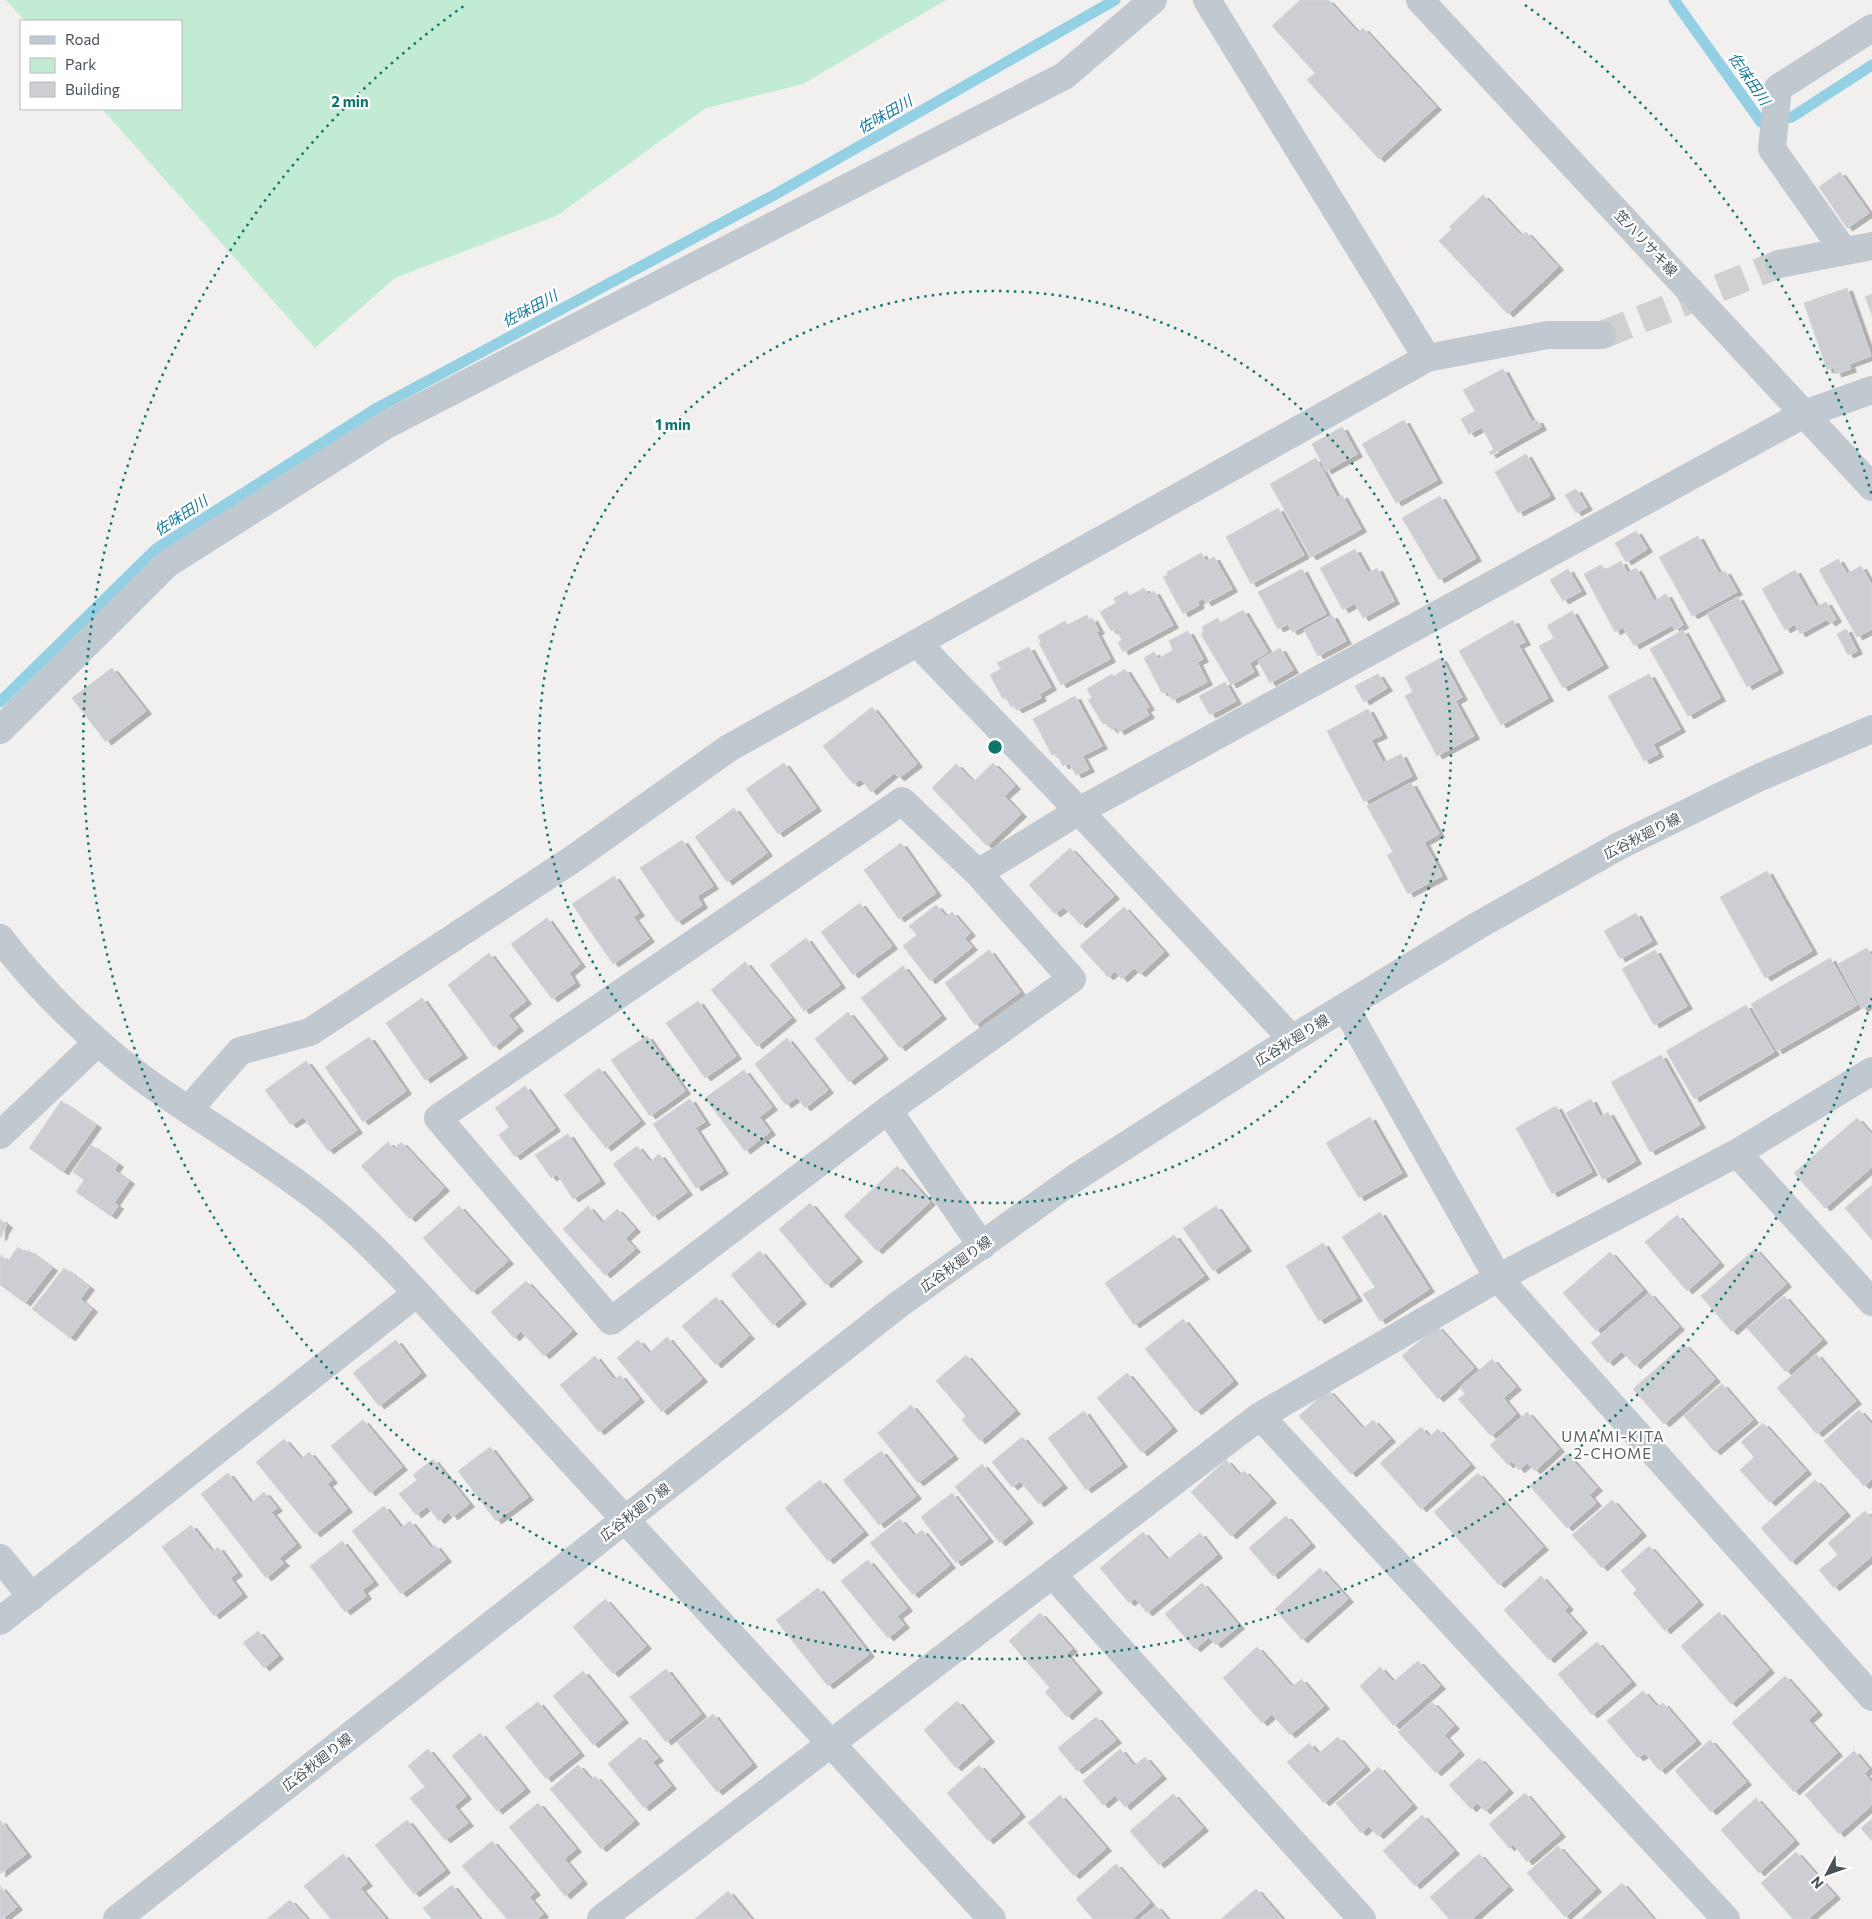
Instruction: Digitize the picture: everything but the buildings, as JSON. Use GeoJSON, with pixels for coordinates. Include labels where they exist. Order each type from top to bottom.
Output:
{"type":"FeatureCollection","features":[{"type":"Feature","properties":{"kind":"street"},"geometry":{"type":"LineString","coordinates":[[0,730],[167,564],[386,425],[1064,76],[1153,0]]}},
{"type":"Feature","properties":{"kind":"street"},"geometry":{"type":"LineString","coordinates":[[1208,0],[1427,358]]}},
{"type":"Feature","properties":{"kind":"street","name":"笠ハリサキ線"},"geometry":{"type":"LineString","coordinates":[[1420,0],[1872,487]]}},
{"type":"Feature","properties":{"kind":"street"},"geometry":{"type":"LineString","coordinates":[[1844,251],[1772,149],[1778,88],[1872,28]]}},
{"type":"Feature","properties":{"kind":"street"},"geometry":{"type":"LineString","coordinates":[[1779,264],[1872,246]]}},
{"type":"Feature","properties":{"kind":"street"},"geometry":{"type":"LineString","coordinates":[[190,1109],[240,1051],[310,1032],[573,859],[729,748],[1427,358],[1547,335],[1602,335]]}},
{"type":"Feature","properties":{"kind":"street"},"geometry":{"type":"LineString","coordinates":[[978,873],[1079,811],[1804,414],[1872,390]]}},
{"type":"Feature","properties":{"kind":"street"},"geometry":{"type":"LineString","coordinates":[[918,644],[1079,811],[1292,1039]]}},
{"type":"Feature","properties":{"kind":"street","name":"広谷秋廻り線"},"geometry":{"type":"LineString","coordinates":[[117,1919],[898,1305],[1075,1178],[1292,1039],[1477,926],[1619,846],[1758,778],[1872,729]]}},
{"type":"Feature","properties":{"kind":"street"},"geometry":{"type":"LineString","coordinates":[[902,801],[978,873],[1072,980],[888,1110],[611,1321],[438,1118],[902,801]]}},
{"type":"Feature","properties":{"kind":"street"},"geometry":{"type":"LineString","coordinates":[[0,938],[52,997],[98,1042],[145,1080],[190,1109],[318,1199],[372,1246],[417,1292],[992,1919]]}},
{"type":"Feature","properties":{"kind":"street"},"geometry":{"type":"LineString","coordinates":[[1345,1007],[1498,1278],[1872,1696]]}},
{"type":"Feature","properties":{"kind":"street"},"geometry":{"type":"LineString","coordinates":[[0,1135],[98,1042]]}},
{"type":"Feature","properties":{"kind":"street"},"geometry":{"type":"LineString","coordinates":[[605,1918],[830,1742],[1053,1575],[1260,1416],[1498,1278],[1736,1153],[1872,1071]]}},
{"type":"Feature","properties":{"kind":"street"},"geometry":{"type":"LineString","coordinates":[[888,1110],[982,1246]]}},
{"type":"Feature","properties":{"kind":"street"},"geometry":{"type":"LineString","coordinates":[[1736,1153],[1872,1302]]}},
{"type":"Feature","properties":{"kind":"street"},"geometry":{"type":"LineString","coordinates":[[0,1621],[417,1292]]}},
{"type":"Feature","properties":{"kind":"street"},"geometry":{"type":"LineString","coordinates":[[1260,1416],[1726,1919]]}},
{"type":"Feature","properties":{"kind":"street"},"geometry":{"type":"LineString","coordinates":[[0,1558],[32,1597]]}},
{"type":"Feature","properties":{"kind":"street"},"geometry":{"type":"LineString","coordinates":[[1053,1575],[1362,1919]]}},
{"type":"Feature","properties":{"kind":"green space"},"geometry":{"type":"Polygon","coordinates":[[[6,0],[946,0],[803,84],[706,108],[558,215],[395,278],[315,348],[103,110],[182,110],[182,20],[24,20],[6,0]]]}},
{"type":"Feature","properties":{"kind":"waterway","name":"佐味田川"},"geometry":{"type":"LineString","coordinates":[[0,702],[156,549],[377,408],[774,195],[1115,0]]}},
{"type":"Feature","properties":{"kind":"waterway","name":"佐味田川"},"geometry":{"type":"LineString","coordinates":[[1674,0],[1761,122],[1792,117],[1872,65]]}},
{"type":"Feature","properties":{"kind":"tunnel"},"geometry":{"type":"LineString","coordinates":[[1602,335],[1779,264]]}},
{"type":"Feature","properties":{"kind":"district","name":"UMAMI-KITA 2-CHOME"},"geometry":{"type":"Point","coordinates":[1613,1446]}}]}
